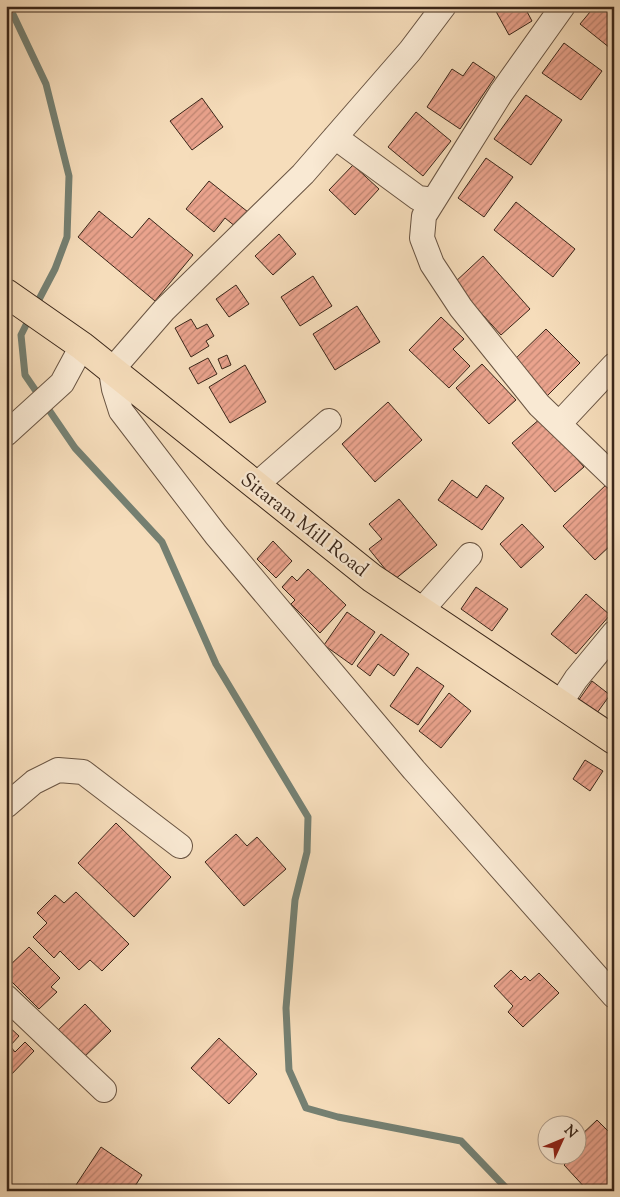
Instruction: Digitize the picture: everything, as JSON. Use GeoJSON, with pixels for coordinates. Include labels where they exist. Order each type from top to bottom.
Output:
{"type":"FeatureCollection","features":[{"type":"Feature","properties":{"kind":"main road","name":"Sitaram Mill Road"},"geometry":{"type":"LineString","coordinates":[[12,296],[72,339],[372,578],[559,705],[614,740]]}},
{"type":"Feature","properties":{"kind":"street"},"geometry":{"type":"LineString","coordinates":[[444,6],[410,51],[303,174],[164,310],[111,371],[114,390],[121,411],[216,535],[414,770],[614,996]]}},
{"type":"Feature","properties":{"kind":"street"},"geometry":{"type":"LineString","coordinates":[[562,6],[502,93],[424,216],[422,238],[432,264],[461,308],[539,405],[614,477]]}},
{"type":"Feature","properties":{"kind":"street"},"geometry":{"type":"LineString","coordinates":[[335,137],[418,198],[434,200]]}},
{"type":"Feature","properties":{"kind":"street"},"geometry":{"type":"LineString","coordinates":[[12,429],[62,383],[72,339]]}},
{"type":"Feature","properties":{"kind":"street"},"geometry":{"type":"LineString","coordinates":[[559,424],[614,365]]}},
{"type":"Feature","properties":{"kind":"street"},"geometry":{"type":"LineString","coordinates":[[256,485],[329,421]]}},
{"type":"Feature","properties":{"kind":"street"},"geometry":{"type":"LineString","coordinates":[[422,611],[470,555]]}},
{"type":"Feature","properties":{"kind":"street"},"geometry":{"type":"LineString","coordinates":[[559,705],[576,679],[614,632]]}},
{"type":"Feature","properties":{"kind":"street"},"geometry":{"type":"LineString","coordinates":[[6,806],[34,782],[58,770],[83,772],[180,846]]}},
{"type":"Feature","properties":{"kind":"street"},"geometry":{"type":"LineString","coordinates":[[6,997],[104,1090]]}},
{"type":"Feature","properties":{"kind":"building"},"geometry":{"type":"Polygon","coordinates":[[[493,6],[524,6],[532,21],[509,35],[493,6]]]}},
{"type":"Feature","properties":{"kind":"building"},"geometry":{"type":"Polygon","coordinates":[[[595,6],[614,6],[614,43],[610,48],[580,24],[595,6]]]}},
{"type":"Feature","properties":{"kind":"building"},"geometry":{"type":"Polygon","coordinates":[[[564,43],[602,71],[581,100],[542,73],[564,43]]]}},
{"type":"Feature","properties":{"kind":"building"},"geometry":{"type":"Polygon","coordinates":[[[473,62],[495,77],[460,129],[427,107],[452,69],[463,76],[473,62]]]}},
{"type":"Feature","properties":{"kind":"building"},"geometry":{"type":"Polygon","coordinates":[[[526,95],[562,120],[531,165],[494,139],[526,95]]]}},
{"type":"Feature","properties":{"kind":"building"},"geometry":{"type":"Polygon","coordinates":[[[202,98],[223,127],[192,150],[170,121],[202,98]]]}},
{"type":"Feature","properties":{"kind":"building"},"geometry":{"type":"Polygon","coordinates":[[[416,112],[451,141],[423,176],[388,147],[416,112]]]}},
{"type":"Feature","properties":{"kind":"building"},"geometry":{"type":"Polygon","coordinates":[[[486,158],[513,177],[484,217],[458,198],[486,158]]]}},
{"type":"Feature","properties":{"kind":"building"},"geometry":{"type":"Polygon","coordinates":[[[353,165],[379,189],[355,215],[329,190],[353,165]]]}},
{"type":"Feature","properties":{"kind":"building"},"geometry":{"type":"Polygon","coordinates":[[[209,181],[248,212],[236,227],[225,218],[214,232],[186,209],[209,181]]]}},
{"type":"Feature","properties":{"kind":"building"},"geometry":{"type":"Polygon","coordinates":[[[516,202],[575,249],[553,277],[494,230],[516,202]]]}},
{"type":"Feature","properties":{"kind":"building"},"geometry":{"type":"Polygon","coordinates":[[[99,211],[132,238],[149,218],[193,255],[155,301],[78,237],[99,211]]]}},
{"type":"Feature","properties":{"kind":"building"},"geometry":{"type":"Polygon","coordinates":[[[279,234],[296,254],[273,275],[255,256],[279,234]]]}},
{"type":"Feature","properties":{"kind":"building"},"geometry":{"type":"Polygon","coordinates":[[[483,256],[530,309],[501,335],[454,283],[483,256]]]}},
{"type":"Feature","properties":{"kind":"building"},"geometry":{"type":"Polygon","coordinates":[[[313,276],[332,306],[300,326],[281,297],[313,276]]]}},
{"type":"Feature","properties":{"kind":"building"},"geometry":{"type":"Polygon","coordinates":[[[236,285],[249,304],[229,317],[216,299],[236,285]]]}},
{"type":"Feature","properties":{"kind":"building"},"geometry":{"type":"Polygon","coordinates":[[[357,306],[380,342],[335,370],[313,334],[357,306]]]}},
{"type":"Feature","properties":{"kind":"building"},"geometry":{"type":"Polygon","coordinates":[[[441,317],[464,339],[453,349],[470,366],[449,388],[409,350],[441,317]]]}},
{"type":"Feature","properties":{"kind":"building"},"geometry":{"type":"Polygon","coordinates":[[[191,319],[197,329],[207,324],[214,336],[206,341],[209,346],[191,357],[175,328],[191,319]]]}},
{"type":"Feature","properties":{"kind":"building"},"geometry":{"type":"Polygon","coordinates":[[[546,329],[580,363],[546,397],[512,362],[546,329]]]}},
{"type":"Feature","properties":{"kind":"building"},"geometry":{"type":"Polygon","coordinates":[[[227,355],[231,365],[222,369],[218,359],[227,355]]]}},
{"type":"Feature","properties":{"kind":"building"},"geometry":{"type":"Polygon","coordinates":[[[208,358],[217,374],[198,384],[189,368],[208,358]]]}},
{"type":"Feature","properties":{"kind":"building"},"geometry":{"type":"Polygon","coordinates":[[[482,364],[516,400],[489,424],[456,388],[482,364]]]}},
{"type":"Feature","properties":{"kind":"building"},"geometry":{"type":"Polygon","coordinates":[[[245,365],[266,402],[230,423],[209,387],[245,365]]]}},
{"type":"Feature","properties":{"kind":"building"},"geometry":{"type":"Polygon","coordinates":[[[388,402],[422,440],[375,482],[342,444],[388,402]]]}},
{"type":"Feature","properties":{"kind":"building"},"geometry":{"type":"Polygon","coordinates":[[[541,418],[584,467],[555,492],[512,443],[541,418]]]}},
{"type":"Feature","properties":{"kind":"building"},"geometry":{"type":"Polygon","coordinates":[[[452,480],[477,498],[486,485],[504,498],[482,530],[438,500],[452,480]]]}},
{"type":"Feature","properties":{"kind":"building"},"geometry":{"type":"Polygon","coordinates":[[[608,483],[614,489],[614,542],[595,560],[563,526],[608,483]]]}},
{"type":"Feature","properties":{"kind":"building"},"geometry":{"type":"Polygon","coordinates":[[[399,499],[437,545],[394,580],[369,549],[382,539],[369,524],[399,499]]]}},
{"type":"Feature","properties":{"kind":"building"},"geometry":{"type":"Polygon","coordinates":[[[522,524],[544,547],[521,568],[500,544],[522,524]]]}},
{"type":"Feature","properties":{"kind":"building"},"geometry":{"type":"Polygon","coordinates":[[[273,541],[292,561],[276,578],[257,559],[273,541]]]}},
{"type":"Feature","properties":{"kind":"building"},"geometry":{"type":"Polygon","coordinates":[[[308,569],[346,605],[320,633],[291,604],[295,600],[282,587],[292,576],[297,581],[308,569]]]}},
{"type":"Feature","properties":{"kind":"building"},"geometry":{"type":"Polygon","coordinates":[[[476,587],[508,609],[492,631],[461,609],[476,587]]]}},
{"type":"Feature","properties":{"kind":"building"},"geometry":{"type":"Polygon","coordinates":[[[586,594],[610,615],[576,654],[551,634],[586,594]]]}},
{"type":"Feature","properties":{"kind":"building"},"geometry":{"type":"Polygon","coordinates":[[[347,612],[375,632],[352,665],[324,645],[347,612]]]}},
{"type":"Feature","properties":{"kind":"building"},"geometry":{"type":"Polygon","coordinates":[[[381,634],[409,654],[394,676],[378,664],[370,676],[357,666],[381,634]]]}},
{"type":"Feature","properties":{"kind":"building"},"geometry":{"type":"Polygon","coordinates":[[[417,667],[444,686],[418,725],[390,706],[417,667]]]}},
{"type":"Feature","properties":{"kind":"building"},"geometry":{"type":"Polygon","coordinates":[[[592,681],[610,695],[594,717],[576,704],[592,681]]]}},
{"type":"Feature","properties":{"kind":"building"},"geometry":{"type":"Polygon","coordinates":[[[449,693],[471,711],[441,748],[419,731],[449,693]]]}},
{"type":"Feature","properties":{"kind":"building"},"geometry":{"type":"Polygon","coordinates":[[[585,760],[603,771],[590,791],[573,779],[585,760]]]}},
{"type":"Feature","properties":{"kind":"building"},"geometry":{"type":"Polygon","coordinates":[[[116,823],[171,877],[134,917],[78,863],[116,823]]]}},
{"type":"Feature","properties":{"kind":"building"},"geometry":{"type":"Polygon","coordinates":[[[236,834],[247,846],[257,837],[286,869],[244,906],[205,862],[236,834]]]}},
{"type":"Feature","properties":{"kind":"building"},"geometry":{"type":"Polygon","coordinates":[[[76,892],[129,944],[102,971],[90,960],[79,970],[60,951],[54,958],[33,937],[47,923],[37,913],[55,895],[64,903],[76,892]]]}},
{"type":"Feature","properties":{"kind":"building"},"geometry":{"type":"Polygon","coordinates":[[[29,947],[60,978],[51,987],[57,992],[39,1009],[6,976],[6,969],[29,947]]]}},
{"type":"Feature","properties":{"kind":"building"},"geometry":{"type":"Polygon","coordinates":[[[511,970],[521,980],[525,976],[530,981],[539,973],[559,993],[523,1027],[508,1012],[513,1006],[494,986],[511,970]]]}},
{"type":"Feature","properties":{"kind":"building"},"geometry":{"type":"Polygon","coordinates":[[[85,1004],[111,1031],[79,1062],[53,1035],[85,1004]]]}},
{"type":"Feature","properties":{"kind":"building"},"geometry":{"type":"Polygon","coordinates":[[[6,1024],[19,1036],[10,1046],[15,1052],[25,1042],[34,1051],[6,1080],[6,1024]]]}},
{"type":"Feature","properties":{"kind":"building"},"geometry":{"type":"Polygon","coordinates":[[[219,1038],[257,1074],[229,1104],[191,1068],[219,1038]]]}},
{"type":"Feature","properties":{"kind":"building"},"geometry":{"type":"Polygon","coordinates":[[[597,1120],[614,1137],[614,1186],[609,1191],[588,1191],[564,1165],[588,1164],[588,1129],[597,1120]]]}},
{"type":"Feature","properties":{"kind":"building"},"geometry":{"type":"Polygon","coordinates":[[[101,1147],[142,1175],[132,1191],[72,1191],[101,1147]]]}},
{"type":"Feature","properties":{"kind":"waterway"},"geometry":{"type":"LineString","coordinates":[[9,6],[46,84],[69,176],[67,237],[55,269],[35,307]]}},
{"type":"Feature","properties":{"kind":"waterway"},"geometry":{"type":"LineString","coordinates":[[30,317],[21,335],[25,375],[75,448],[162,542],[216,664],[308,817],[307,852],[295,900],[286,1008],[289,1070],[306,1108],[338,1117],[461,1141],[509,1191]]}}]}
